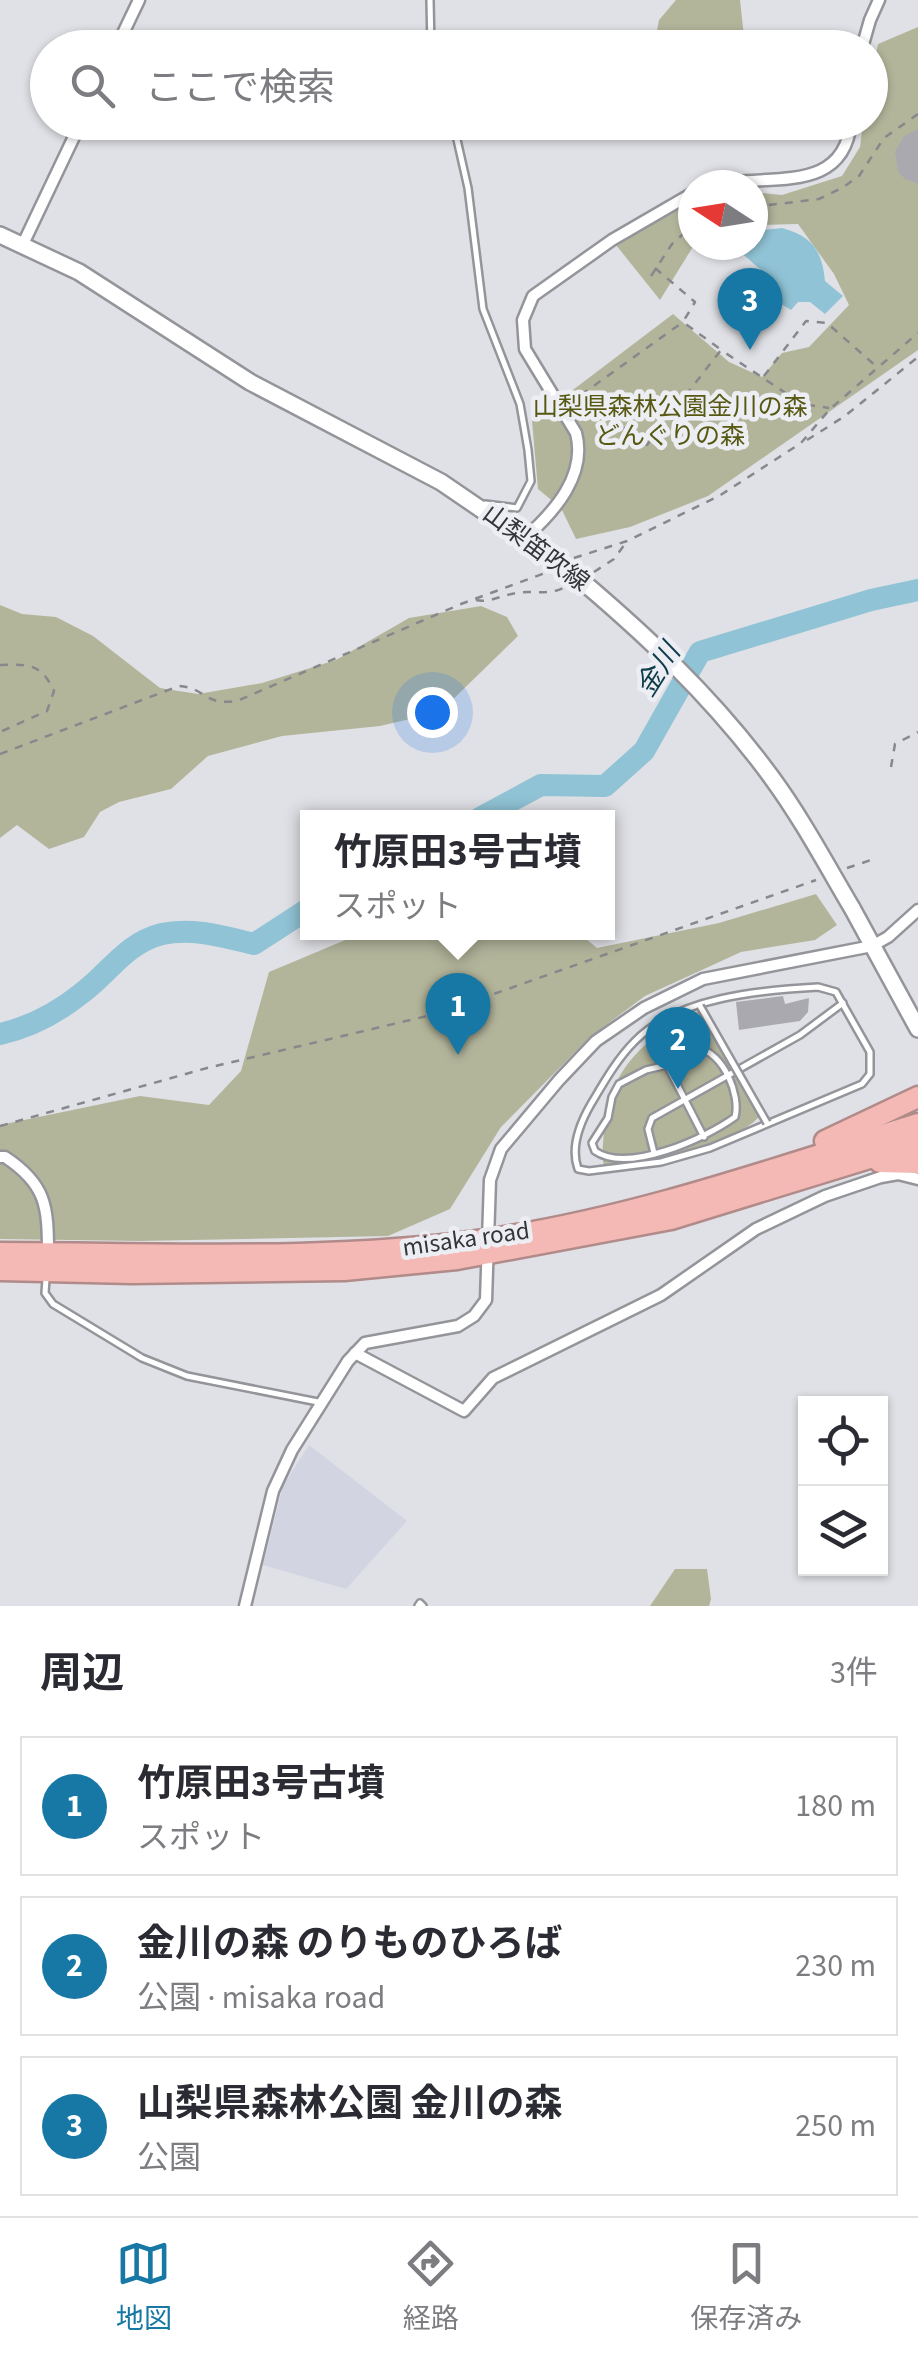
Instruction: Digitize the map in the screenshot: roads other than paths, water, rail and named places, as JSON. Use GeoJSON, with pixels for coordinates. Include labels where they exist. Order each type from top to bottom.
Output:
{"type":"FeatureCollection","features":[{"type":"Feature","properties":{"kind":"highway"},"geometry":{"type":"LineString","coordinates":[[702,1190],[834,1138],[918,1097]]}},
{"type":"Feature","properties":{"kind":"highway","name":"misaka road"},"geometry":{"type":"LineString","coordinates":[[487,1247],[702,1190],[918,1124]]}},
{"type":"Feature","properties":{"kind":"highway","name":"misaka road"},"geometry":{"type":"LineString","coordinates":[[0,1253],[47,1262],[344,1270],[671,1219],[918,1143]]}},
{"type":"Feature","properties":{"kind":"highway"},"geometry":{"type":"LineString","coordinates":[[843,1167],[893,1160],[918,1163]]}},
{"type":"Feature","properties":{"kind":"highway","name":"misaka road"},"geometry":{"type":"LineString","coordinates":[[0,1270],[47,1262]]}},
{"type":"Feature","properties":{"kind":"main road","name":"山梨笛吹線"},"geometry":{"type":"LineString","coordinates":[[0,235],[79,272],[250,382],[476,503],[564,566],[656,646],[738,735],[795,810],[918,1029]]}},
{"type":"Feature","properties":{"kind":"street"},"geometry":{"type":"LineString","coordinates":[[124,30],[138,0]]}},
{"type":"Feature","properties":{"kind":"street"},"geometry":{"type":"LineString","coordinates":[[867,30],[879,0]]}},
{"type":"Feature","properties":{"kind":"street"},"geometry":{"type":"LineString","coordinates":[[23,244],[72,140]]}},
{"type":"Feature","properties":{"kind":"street"},"geometry":{"type":"LineString","coordinates":[[768,179],[822,172],[844,151],[847,140]]}},
{"type":"Feature","properties":{"kind":"street"},"geometry":{"type":"LineString","coordinates":[[526,538],[548,518],[565,492],[577,465],[579,446],[576,433],[525,349],[523,320],[533,296],[612,240],[678,202]]}},
{"type":"Feature","properties":{"kind":"street"},"geometry":{"type":"LineString","coordinates":[[245,1606],[273,1491],[292,1450],[355,1354],[365,1343],[458,1326],[474,1316],[486,1300],[490,1180],[501,1149],[596,1041],[644,1008],[703,979],[872,946],[918,910]]}},
{"type":"Feature","properties":{"kind":"street"},"geometry":{"type":"LineString","coordinates":[[0,1157],[34,1179],[48,1224],[47,1262]]}},
{"type":"Feature","properties":{"kind":"street"},"geometry":{"type":"LineString","coordinates":[[355,1354],[464,1411],[493,1378],[660,1295],[756,1229],[825,1196],[881,1176],[898,1174],[918,1179]]}},
{"type":"Feature","properties":{"kind":"lane"},"geometry":{"type":"LineString","coordinates":[[430,0],[430,30]]}},
{"type":"Feature","properties":{"kind":"lane"},"geometry":{"type":"LineString","coordinates":[[457,140],[468,188],[483,309],[520,404],[531,481],[517,508],[476,503]]}},
{"type":"Feature","properties":{"kind":"lane"},"geometry":{"type":"LineString","coordinates":[[818,986],[836,992],[870,1052],[870,1074],[862,1084],[710,1148],[661,1162],[578,1170],[574,1150],[582,1120],[606,1078],[637,1039],[662,1022],[700,1006],[732,996],[818,986]]}},
{"type":"Feature","properties":{"kind":"lane"},"geometry":{"type":"LineString","coordinates":[[654,1153],[648,1122],[800,1035],[843,1003]]}},
{"type":"Feature","properties":{"kind":"lane"},"geometry":{"type":"LineString","coordinates":[[700,1006],[767,1123]]}},
{"type":"Feature","properties":{"kind":"lane"},"geometry":{"type":"LineString","coordinates":[[698,1030],[663,1049],[667,1065],[704,1137]]}},
{"type":"Feature","properties":{"kind":"lane"},"geometry":{"type":"LineString","coordinates":[[700,1049],[708,1050],[726,1076],[738,1102],[736,1116],[704,1137],[654,1153],[610,1158],[595,1150],[592,1143],[608,1118],[619,1084],[700,1049]]}},
{"type":"Feature","properties":{"kind":"lane"},"geometry":{"type":"LineString","coordinates":[[47,1262],[45,1293],[53,1304],[142,1358],[187,1376],[321,1403]]}},
{"type":"Feature","properties":{"kind":"water"},"geometry":{"type":"Polygon","coordinates":[[[782,228],[801,235],[814,246],[825,281],[843,296],[825,314],[810,302],[798,302],[791,310],[753,287],[762,271],[750,260],[768,260],[768,230],[782,228]]]}},
{"type":"Feature","properties":{"kind":"waterway","name":"金川"},"geometry":{"type":"LineString","coordinates":[[495,810],[541,785],[605,786],[644,751],[700,652],[871,600],[918,590]]}},
{"type":"Feature","properties":{"kind":"waterway","name":"金川"},"geometry":{"type":"LineString","coordinates":[[0,1034],[63,1007],[128,951],[149,938],[197,932],[254,944],[300,914]]}},
{"type":"Feature","properties":{"kind":"place","name":"山梨県森林公園 金川の森"},"geometry":{"type":"Point","coordinates":[750,350]}},
{"type":"Feature","properties":{"kind":"place","name":"竹原田3号古墳"},"geometry":{"type":"Point","coordinates":[458,1055]}},
{"type":"Feature","properties":{"kind":"place","name":"金川の森 のりものひろば"},"geometry":{"type":"Point","coordinates":[678,1089]}},
{"type":"Feature","properties":{"kind":"park label","name":"山梨県森林公園金川の森 どんぐりの森"},"geometry":{"type":"Point","coordinates":[670,422]}}]}
